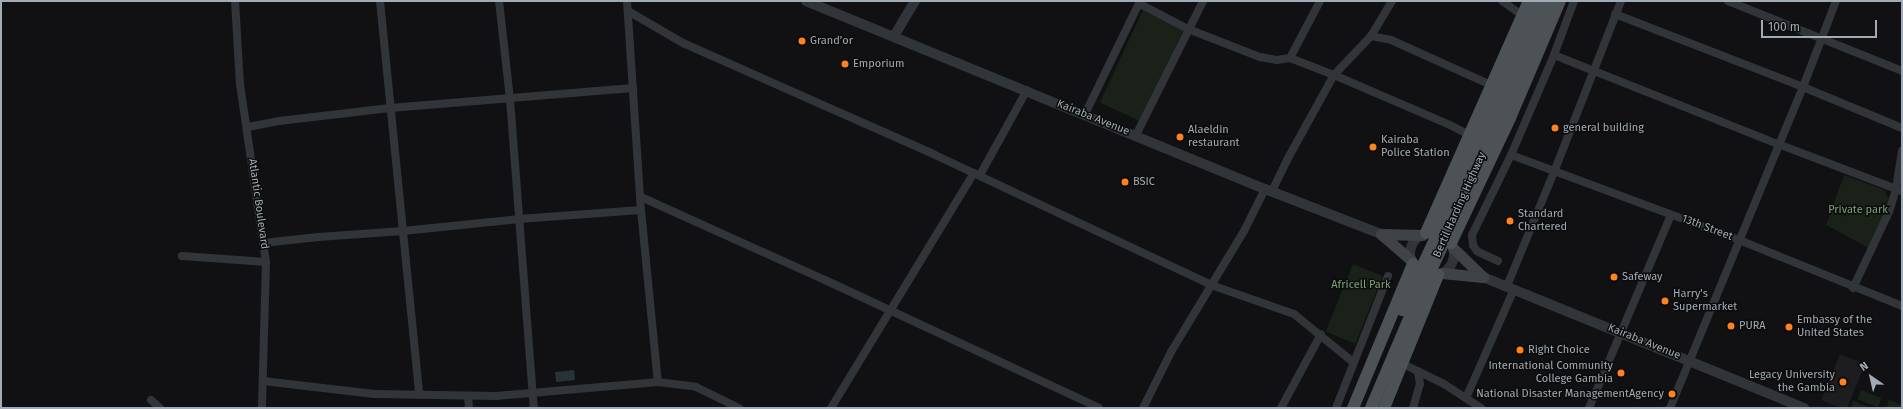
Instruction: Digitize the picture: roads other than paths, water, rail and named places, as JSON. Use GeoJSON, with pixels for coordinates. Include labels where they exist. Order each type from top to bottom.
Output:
{"type":"FeatureCollection","features":[{"type":"Feature","properties":{"kind":"main road"},"geometry":{"type":"LineString","coordinates":[[1381,234],[1424,234],[1470,135],[1491,84],[1529,1]]}},
{"type":"Feature","properties":{"kind":"main road","name":"Bertil Harding Highway"},"geometry":{"type":"LineString","coordinates":[[1361,408],[1402,310],[1451,205],[1538,1]]}},
{"type":"Feature","properties":{"kind":"main road","name":"Bertil Harding Highway"},"geometry":{"type":"LineString","coordinates":[[1371,408],[1549,1]]}},
{"type":"Feature","properties":{"kind":"main road"},"geometry":{"type":"LineString","coordinates":[[1483,277],[1452,245],[1513,111],[1560,1]]}},
{"type":"Feature","properties":{"kind":"main road"},"geometry":{"type":"LineString","coordinates":[[1353,408],[1412,262],[1381,234]]}},
{"type":"Feature","properties":{"kind":"main road"},"geometry":{"type":"LineString","coordinates":[[1384,408],[1440,274],[1483,277]]}},
{"type":"Feature","properties":{"kind":"street","name":"Atlantic Boulevard"},"geometry":{"type":"LineString","coordinates":[[235,1],[240,84],[248,127],[266,262],[262,408]]}},
{"type":"Feature","properties":{"kind":"street"},"geometry":{"type":"LineString","coordinates":[[380,1],[419,395]]}},
{"type":"Feature","properties":{"kind":"street"},"geometry":{"type":"LineString","coordinates":[[499,1],[510,99],[534,408]]}},
{"type":"Feature","properties":{"kind":"street"},"geometry":{"type":"LineString","coordinates":[[627,1],[641,210],[658,382]]}},
{"type":"Feature","properties":{"kind":"street","name":"Kairaba Avenue"},"geometry":{"type":"LineString","coordinates":[[806,1],[1086,114],[1268,190],[1381,234]]}},
{"type":"Feature","properties":{"kind":"street"},"geometry":{"type":"LineString","coordinates":[[894,36],[915,1]]}},
{"type":"Feature","properties":{"kind":"street"},"geometry":{"type":"LineString","coordinates":[[1136,135],[1203,1]]}},
{"type":"Feature","properties":{"kind":"street"},"geometry":{"type":"LineString","coordinates":[[1290,58],[1320,1]]}},
{"type":"Feature","properties":{"kind":"street"},"geometry":{"type":"LineString","coordinates":[[1143,408],[1171,352],[1286,160],[1334,74],[1371,36],[1392,1]]}},
{"type":"Feature","properties":{"kind":"street"},"geometry":{"type":"LineString","coordinates":[[1502,1],[1522,15]]}},
{"type":"Feature","properties":{"kind":"street"},"geometry":{"type":"LineString","coordinates":[[1498,261],[1477,251],[1473,245],[1472,235],[1511,155],[1554,55],[1574,1]]}},
{"type":"Feature","properties":{"kind":"street"},"geometry":{"type":"LineString","coordinates":[[1466,398],[1593,69],[1621,1]]}},
{"type":"Feature","properties":{"kind":"street"},"geometry":{"type":"LineString","coordinates":[[1728,1],[1902,71]]}},
{"type":"Feature","properties":{"kind":"street"},"geometry":{"type":"LineString","coordinates":[[1670,408],[1778,144],[1803,87],[1836,1]]}},
{"type":"Feature","properties":{"kind":"street"},"geometry":{"type":"LineString","coordinates":[[1086,114],[1140,3],[1188,29],[1260,57],[1277,60],[1290,58],[1334,74],[1470,135]]}},
{"type":"Feature","properties":{"kind":"street"},"geometry":{"type":"LineString","coordinates":[[628,11],[683,43],[977,174],[1212,285],[1294,314],[1321,334],[1354,362]]}},
{"type":"Feature","properties":{"kind":"street"},"geometry":{"type":"LineString","coordinates":[[1615,14],[1803,87],[1902,128]]}},
{"type":"Feature","properties":{"kind":"street"},"geometry":{"type":"LineString","coordinates":[[1371,36],[1391,40],[1491,84]]}},
{"type":"Feature","properties":{"kind":"street"},"geometry":{"type":"LineString","coordinates":[[1554,55],[1593,69],[1778,144],[1899,190]]}},
{"type":"Feature","properties":{"kind":"street"},"geometry":{"type":"LineString","coordinates":[[248,127],[279,121],[390,108],[633,88]]}},
{"type":"Feature","properties":{"kind":"street"},"geometry":{"type":"LineString","coordinates":[[831,408],[889,310],[977,174],[1027,90]]}},
{"type":"Feature","properties":{"kind":"street"},"geometry":{"type":"LineString","coordinates":[[1853,288],[1899,190],[1902,150]]}},
{"type":"Feature","properties":{"kind":"street","name":"13th Street"},"geometry":{"type":"LineString","coordinates":[[1511,155],[1739,240],[1853,288],[1902,306]]}},
{"type":"Feature","properties":{"kind":"street"},"geometry":{"type":"LineString","coordinates":[[641,197],[889,310],[1098,408]]}},
{"type":"Feature","properties":{"kind":"street"},"geometry":{"type":"LineString","coordinates":[[263,243],[319,236],[403,232],[519,219],[641,210]]}},
{"type":"Feature","properties":{"kind":"street"},"geometry":{"type":"LineString","coordinates":[[1590,408],[1620,332],[1670,214]]}},
{"type":"Feature","properties":{"kind":"street"},"geometry":{"type":"LineString","coordinates":[[1424,234],[1440,234],[1452,245],[1452,262],[1440,274],[1424,274],[1412,262],[1412,245],[1424,234]]}},
{"type":"Feature","properties":{"kind":"street"},"geometry":{"type":"LineString","coordinates":[[182,256],[266,262]]}},
{"type":"Feature","properties":{"kind":"street"},"geometry":{"type":"LineString","coordinates":[[1336,408],[1388,276]]}},
{"type":"Feature","properties":{"kind":"street","name":"Kairaba Avenue"},"geometry":{"type":"LineString","coordinates":[[1483,277],[1804,408]]}},
{"type":"Feature","properties":{"kind":"street"},"geometry":{"type":"LineString","coordinates":[[1281,408],[1321,334]]}},
{"type":"Feature","properties":{"kind":"street"},"geometry":{"type":"LineString","coordinates":[[1403,364],[1466,398],[1480,408]]}},
{"type":"Feature","properties":{"kind":"street"},"geometry":{"type":"LineString","coordinates":[[1413,408],[1420,384],[1418,371]]}},
{"type":"Feature","properties":{"kind":"street"},"geometry":{"type":"LineString","coordinates":[[263,381],[374,394],[468,396],[496,396],[658,382],[696,387],[739,408]]}},
{"type":"Feature","properties":{"kind":"street"},"geometry":{"type":"LineString","coordinates":[[468,396],[469,408]]}},
{"type":"Feature","properties":{"kind":"street"},"geometry":{"type":"LineString","coordinates":[[151,400],[160,408]]}},
{"type":"Feature","properties":{"kind":"place","name":"Grand’or"},"geometry":{"type":"Point","coordinates":[802,41]}},
{"type":"Feature","properties":{"kind":"place","name":"Emporium"},"geometry":{"type":"Point","coordinates":[845,64]}},
{"type":"Feature","properties":{"kind":"place","name":"general building"},"geometry":{"type":"Point","coordinates":[1555,128]}},
{"type":"Feature","properties":{"kind":"place","name":"Alaeldin restaurant"},"geometry":{"type":"Point","coordinates":[1180,137]}},
{"type":"Feature","properties":{"kind":"place","name":"Kairaba Police Station"},"geometry":{"type":"Point","coordinates":[1373,147]}},
{"type":"Feature","properties":{"kind":"place","name":"BSIC"},"geometry":{"type":"Point","coordinates":[1125,182]}},
{"type":"Feature","properties":{"kind":"place","name":"Standard Chartered"},"geometry":{"type":"Point","coordinates":[1510,221]}},
{"type":"Feature","properties":{"kind":"place","name":"Safeway"},"geometry":{"type":"Point","coordinates":[1614,277]}},
{"type":"Feature","properties":{"kind":"place","name":"Harry's Supermarket"},"geometry":{"type":"Point","coordinates":[1665,301]}},
{"type":"Feature","properties":{"kind":"place","name":"PURA"},"geometry":{"type":"Point","coordinates":[1731,326]}},
{"type":"Feature","properties":{"kind":"place","name":"Embassy of the United States"},"geometry":{"type":"Point","coordinates":[1789,327]}},
{"type":"Feature","properties":{"kind":"place","name":"Right Choice"},"geometry":{"type":"Point","coordinates":[1520,350]}},
{"type":"Feature","properties":{"kind":"place","name":"International Community College Gambia"},"geometry":{"type":"Point","coordinates":[1621,373]}},
{"type":"Feature","properties":{"kind":"place","name":"Legacy University the Gambia"},"geometry":{"type":"Point","coordinates":[1843,382]}},
{"type":"Feature","properties":{"kind":"place","name":"National Disaster ManagementAgency"},"geometry":{"type":"Point","coordinates":[1672,394]}},
{"type":"Feature","properties":{"kind":"park label","name":"Private park"},"geometry":{"type":"Point","coordinates":[1858,210]}},
{"type":"Feature","properties":{"kind":"park label","name":"Africell Park"},"geometry":{"type":"Point","coordinates":[1361,285]}}]}
